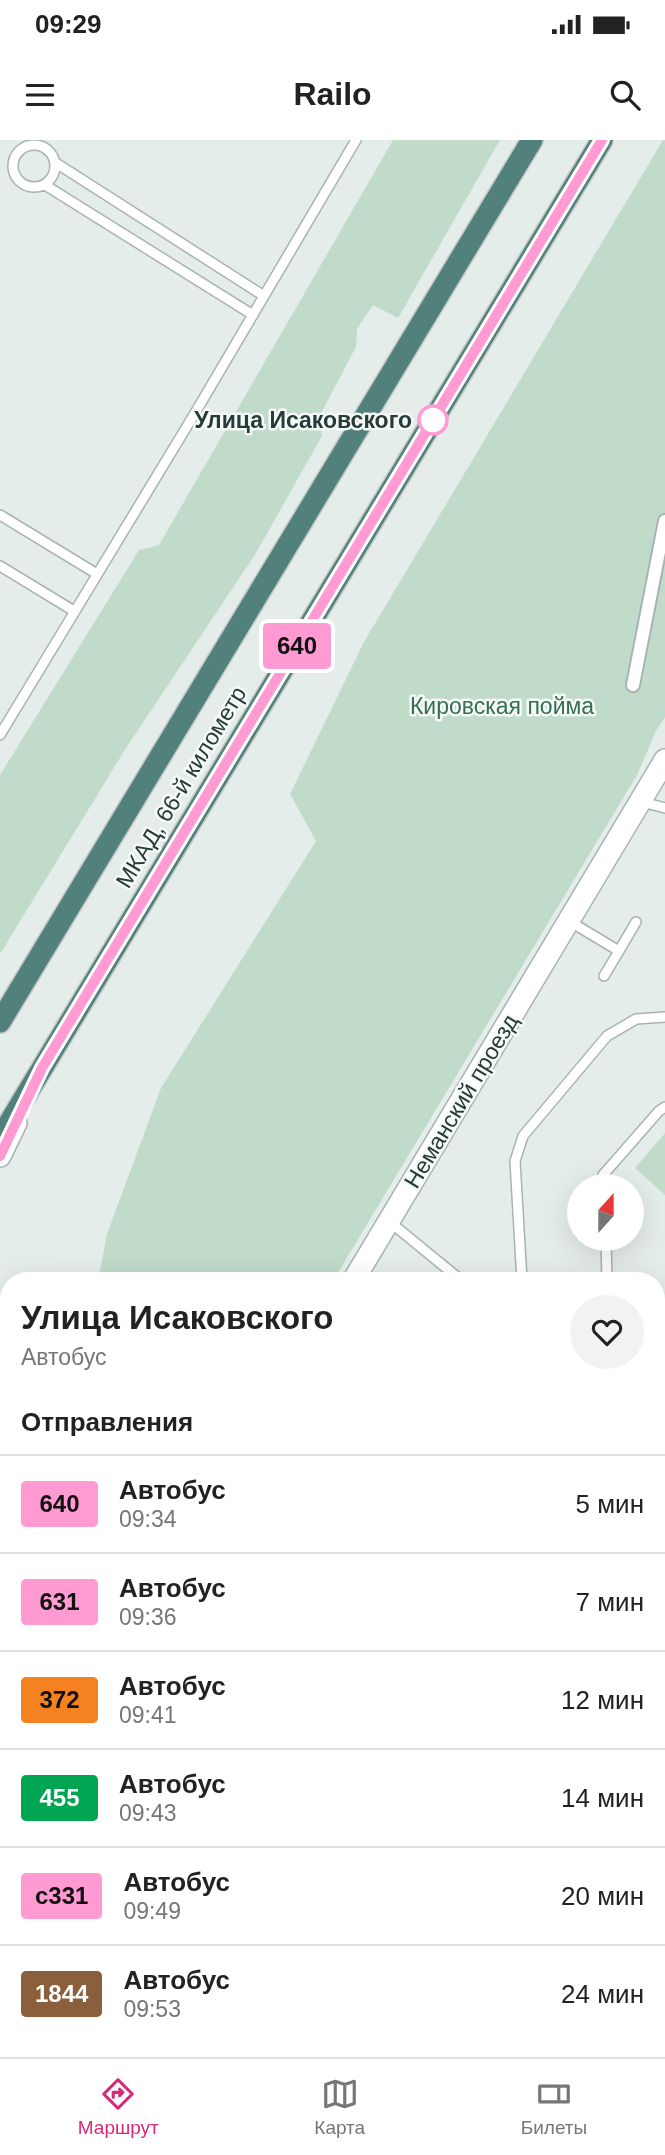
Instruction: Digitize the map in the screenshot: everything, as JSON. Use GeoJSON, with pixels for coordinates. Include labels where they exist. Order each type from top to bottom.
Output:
{"type":"FeatureCollection","features":[{"type":"Feature","properties":{"kind":"highway","name":"МКАД, 66-й километр"},"geometry":{"type":"LineString","coordinates":[[0,1022],[532,140]]}},
{"type":"Feature","properties":{"kind":"highway","name":"МКАД, 66-й километр"},"geometry":{"type":"LineString","coordinates":[[0,1138],[602,140]]}},
{"type":"Feature","properties":{"kind":"street"},"geometry":{"type":"LineString","coordinates":[[633,685],[665,521]]}},
{"type":"Feature","properties":{"kind":"street"},"geometry":{"type":"LineString","coordinates":[[569,921],[665,760]]}},
{"type":"Feature","properties":{"kind":"street","name":"Неманский проезд"},"geometry":{"type":"LineString","coordinates":[[358,1272],[569,921]]}},
{"type":"Feature","properties":{"kind":"street"},"geometry":{"type":"LineString","coordinates":[[0,1012],[22,986]]}},
{"type":"Feature","properties":{"kind":"street"},"geometry":{"type":"LineString","coordinates":[[0,1156],[42,1068]]}},
{"type":"Feature","properties":{"kind":"lane"},"geometry":{"type":"LineString","coordinates":[[0,735],[356,140]]}},
{"type":"Feature","properties":{"kind":"lane"},"geometry":{"type":"LineString","coordinates":[[40,145],[50,151],[55,163],[53,177],[45,185],[29,187],[19,181],[13,166],[16,155],[24,147],[40,145]]}},
{"type":"Feature","properties":{"kind":"lane"},"geometry":{"type":"LineString","coordinates":[[55,163],[264,296]]}},
{"type":"Feature","properties":{"kind":"lane"},"geometry":{"type":"LineString","coordinates":[[45,185],[253,315]]}},
{"type":"Feature","properties":{"kind":"lane"},"geometry":{"type":"LineString","coordinates":[[0,515],[97,574]]}},
{"type":"Feature","properties":{"kind":"lane"},"geometry":{"type":"LineString","coordinates":[[0,566],[74,611]]}},
{"type":"Feature","properties":{"kind":"lane"},"geometry":{"type":"LineString","coordinates":[[640,801],[665,808]]}},
{"type":"Feature","properties":{"kind":"lane"},"geometry":{"type":"LineString","coordinates":[[569,921],[619,951]]}},
{"type":"Feature","properties":{"kind":"lane"},"geometry":{"type":"LineString","coordinates":[[604,975],[636,922]]}},
{"type":"Feature","properties":{"kind":"lane"},"geometry":{"type":"LineString","coordinates":[[521,1272],[515,1161],[523,1136],[607,1036],[636,1019],[665,1017]]}},
{"type":"Feature","properties":{"kind":"lane"},"geometry":{"type":"LineString","coordinates":[[604,1174],[665,1107]]}},
{"type":"Feature","properties":{"kind":"lane"},"geometry":{"type":"LineString","coordinates":[[388,1221],[451,1272]]}},
{"type":"Feature","properties":{"kind":"lane"},"geometry":{"type":"LineString","coordinates":[[606,1251],[607,1272]]}},
{"type":"Feature","properties":{"kind":"green space"},"geometry":{"type":"Polygon","coordinates":[[[393,140],[500,140],[398,318],[373,305],[357,329],[356,347],[319,417],[322,436],[256,553],[126,748],[0,954],[0,775],[139,550],[159,545],[393,140]]]}},
{"type":"Feature","properties":{"kind":"green space","name":"Кировская пойма"},"geometry":{"type":"Polygon","coordinates":[[[665,140],[665,717],[637,775],[338,1272],[100,1272],[107,1234],[161,1088],[316,841],[290,794],[364,642],[665,140]]]}},
{"type":"Feature","properties":{"kind":"green space"},"geometry":{"type":"Polygon","coordinates":[[[665,1133],[665,1195],[635,1168],[665,1133]]]}},
{"type":"Feature","properties":{"kind":"bus line","name":"640"},"geometry":{"type":"LineString","coordinates":[[0,1156],[42,1068],[602,140]]}},
{"type":"Feature","properties":{"kind":"place","name":"Улица Исаковского"},"geometry":{"type":"Point","coordinates":[433,420]}}]}
